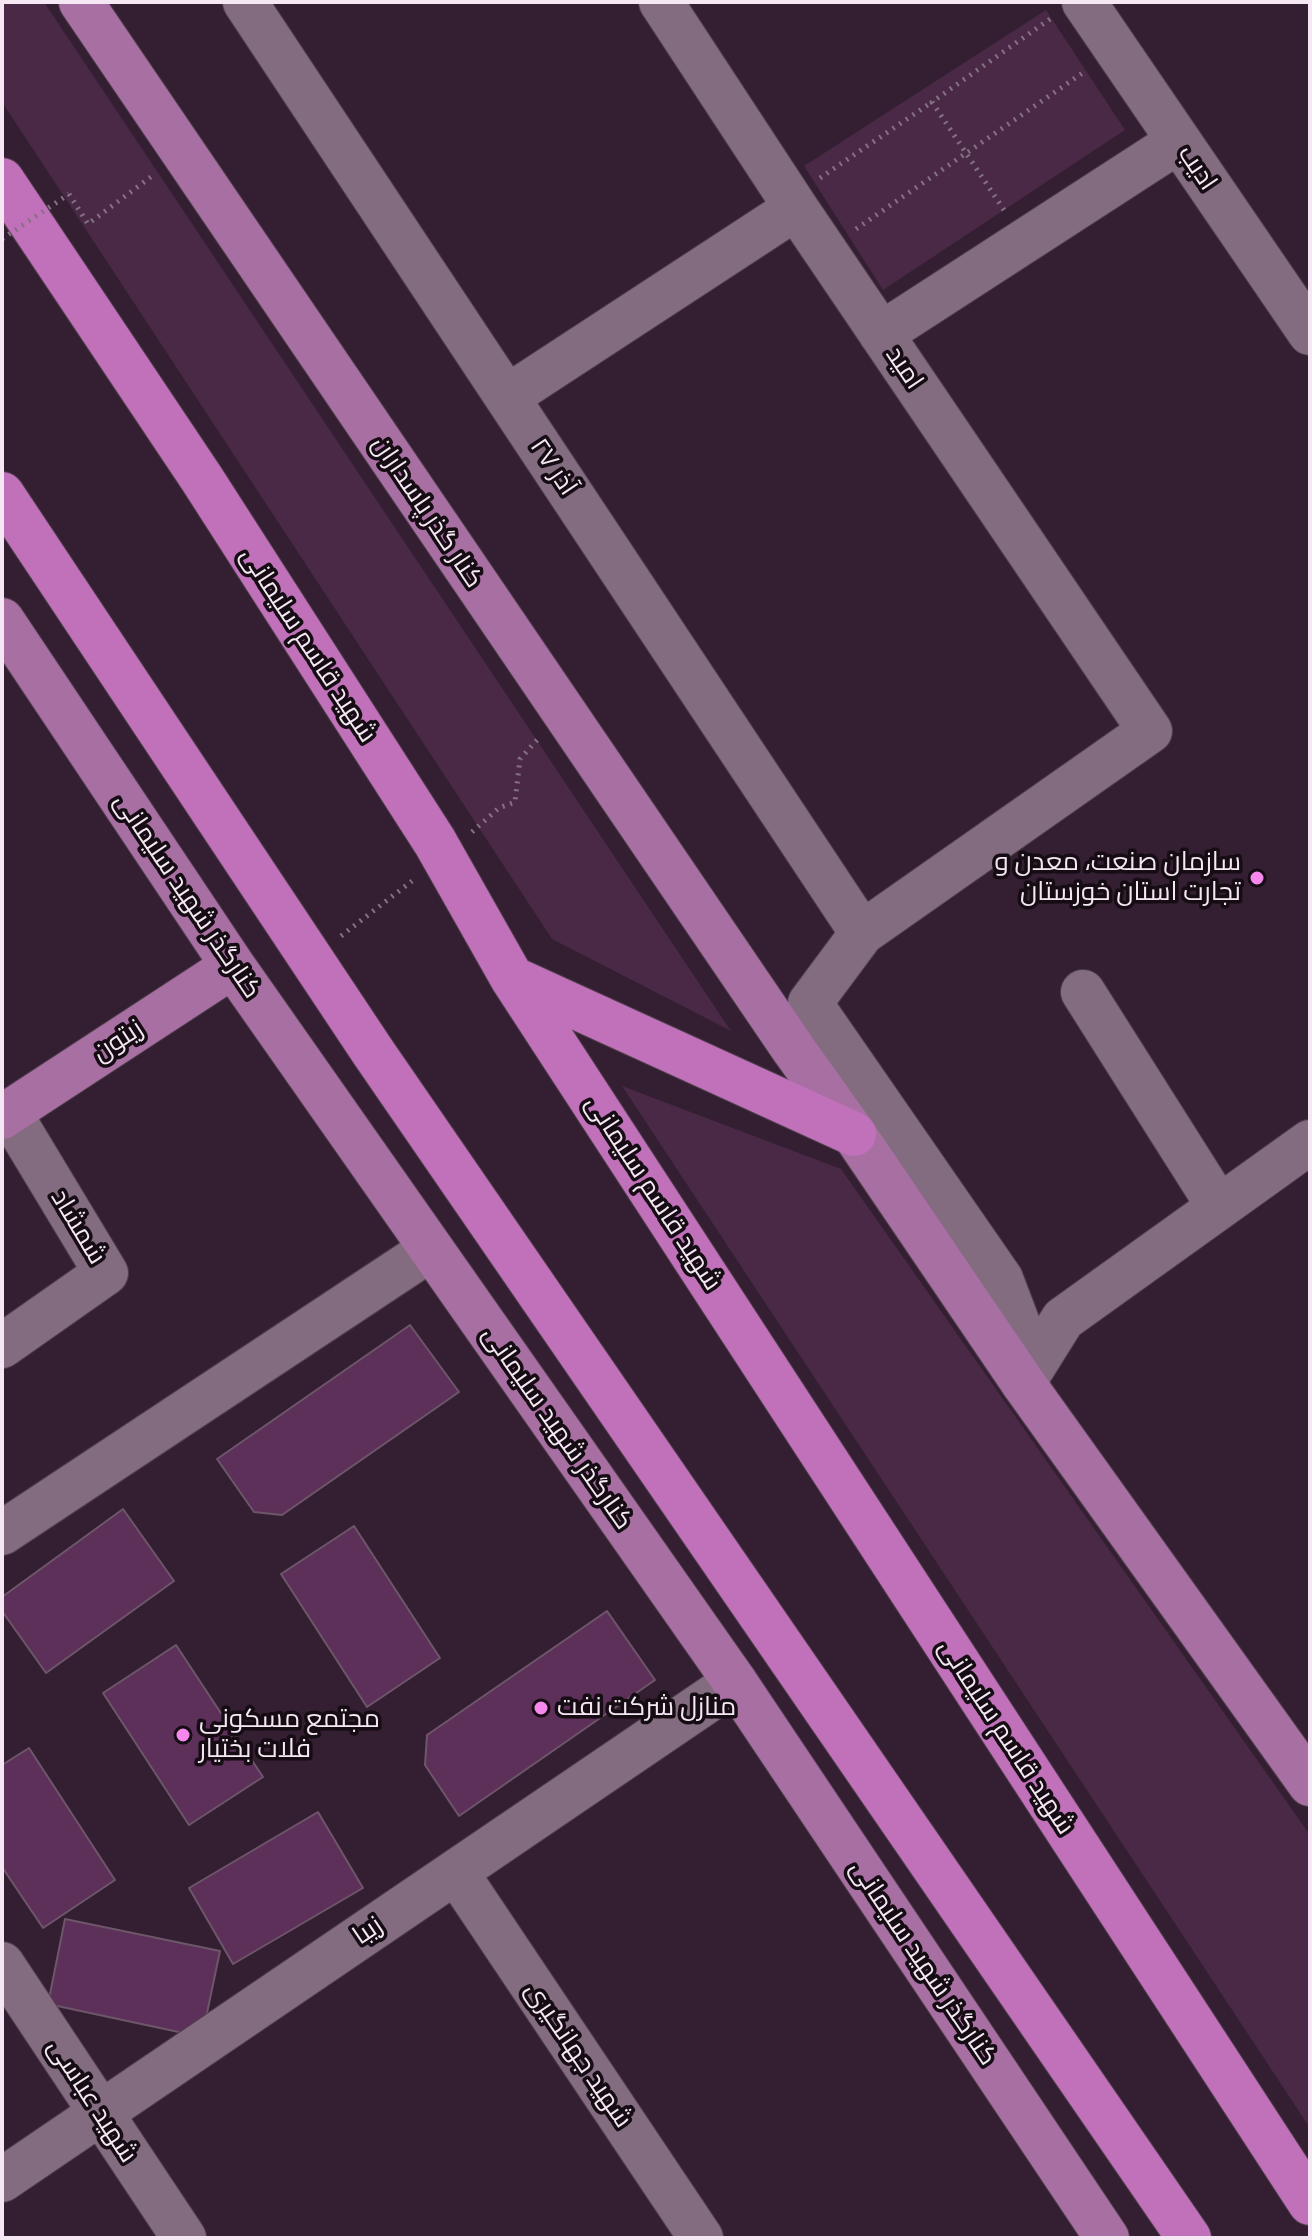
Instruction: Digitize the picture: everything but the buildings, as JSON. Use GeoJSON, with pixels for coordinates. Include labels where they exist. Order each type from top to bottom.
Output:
{"type":"FeatureCollection","features":[{"type":"Feature","properties":{"kind":"highway","name":"شهید قاسم سلیمانی"},"geometry":{"type":"LineString","coordinates":[[2,180],[202,479],[435,842],[512,978],[1310,2203]]}},
{"type":"Feature","properties":{"kind":"highway"},"geometry":{"type":"LineString","coordinates":[[2,494],[373,1052],[1189,2238]]}},
{"type":"Feature","properties":{"kind":"highway"},"geometry":{"type":"LineString","coordinates":[[512,978],[854,1134]]}},
{"type":"Feature","properties":{"kind":"main road","name":"کنار گذر پاسداران"},"geometry":{"type":"LineString","coordinates":[[81,2],[854,1134]]}},
{"type":"Feature","properties":{"kind":"main road","name":"کنارگذر شهید سلیمانی"},"geometry":{"type":"LineString","coordinates":[[2,620],[233,966],[735,1682],[1107,2238]]}},
{"type":"Feature","properties":{"kind":"main road","name":"زیتون"},"geometry":{"type":"LineString","coordinates":[[5,1114],[233,966]]}},
{"type":"Feature","properties":{"kind":"main road"},"geometry":{"type":"LineString","coordinates":[[854,1134],[1023,1383],[1310,1784]]}},
{"type":"Feature","properties":{"kind":"street","name":"آذر ۲۷"},"geometry":{"type":"LineString","coordinates":[[245,2],[862,933]]}},
{"type":"Feature","properties":{"kind":"street","name":"امید"},"geometry":{"type":"LineString","coordinates":[[661,2],[803,196],[825,250],[1150,731],[862,933]]}},
{"type":"Feature","properties":{"kind":"street","name":"ادیب"},"geometry":{"type":"LineString","coordinates":[[1083,6],[1117,50],[1310,333]]}},
{"type":"Feature","properties":{"kind":"street"},"geometry":{"type":"LineString","coordinates":[[881,334],[1179,141]]}},
{"type":"Feature","properties":{"kind":"street"},"geometry":{"type":"LineString","coordinates":[[507,397],[803,196]]}},
{"type":"Feature","properties":{"kind":"street"},"geometry":{"type":"LineString","coordinates":[[862,933],[810,1003],[1001,1279],[1020,1329],[1023,1383]]}},
{"type":"Feature","properties":{"kind":"street"},"geometry":{"type":"LineString","coordinates":[[1083,992],[1219,1207]]}},
{"type":"Feature","properties":{"kind":"street","name":"شمشاد"},"geometry":{"type":"LineString","coordinates":[[2,1346],[106,1273],[5,1114]]}},
{"type":"Feature","properties":{"kind":"street"},"geometry":{"type":"LineString","coordinates":[[1023,1383],[1063,1319],[1310,1142]]}},
{"type":"Feature","properties":{"kind":"street"},"geometry":{"type":"LineString","coordinates":[[2,1533],[431,1249]]}},
{"type":"Feature","properties":{"kind":"street","name":"زیبا"},"geometry":{"type":"LineString","coordinates":[[2,2180],[735,1682]]}},
{"type":"Feature","properties":{"kind":"street","name":"شهید جهانگیری"},"geometry":{"type":"LineString","coordinates":[[456,1872],[701,2238]]}},
{"type":"Feature","properties":{"kind":"street","name":"شهید عباسی"},"geometry":{"type":"LineString","coordinates":[[2,1964],[184,2238]]}},
{"type":"Feature","properties":{"kind":"path"},"geometry":{"type":"LineString","coordinates":[[803,196],[932,102],[1083,6]]}},
{"type":"Feature","properties":{"kind":"path"},"geometry":{"type":"LineString","coordinates":[[825,250],[1117,50]]}},
{"type":"Feature","properties":{"kind":"path"},"geometry":{"type":"LineString","coordinates":[[932,102],[1025,241]]}},
{"type":"Feature","properties":{"kind":"path"},"geometry":{"type":"LineString","coordinates":[[2,239],[69,194],[88,224]]}},
{"type":"Feature","properties":{"kind":"shaded area"},"geometry":{"type":"Polygon","coordinates":[[[2,2],[44,2],[731,1031],[552,939],[2,102],[2,2]]]}},
{"type":"Feature","properties":{"kind":"shaded area"},"geometry":{"type":"Polygon","coordinates":[[[1046,10],[1125,130],[883,290],[804,166],[1046,10]]]}},
{"type":"Feature","properties":{"kind":"shaded area"},"geometry":{"type":"Polygon","coordinates":[[[622,1086],[841,1169],[1310,1835],[1310,2128],[622,1086]]]}},
{"type":"Feature","properties":{"kind":"place","name":"سازمان صنعت، معدن و تجارت استان خوزستان"},"geometry":{"type":"Point","coordinates":[1257,878]}},
{"type":"Feature","properties":{"kind":"place","name":"منازل شرکت نفت"},"geometry":{"type":"Point","coordinates":[541,1708]}},
{"type":"Feature","properties":{"kind":"place","name":"مجتمع مسکونی فلات بختیار"},"geometry":{"type":"Point","coordinates":[183,1735]}}]}
